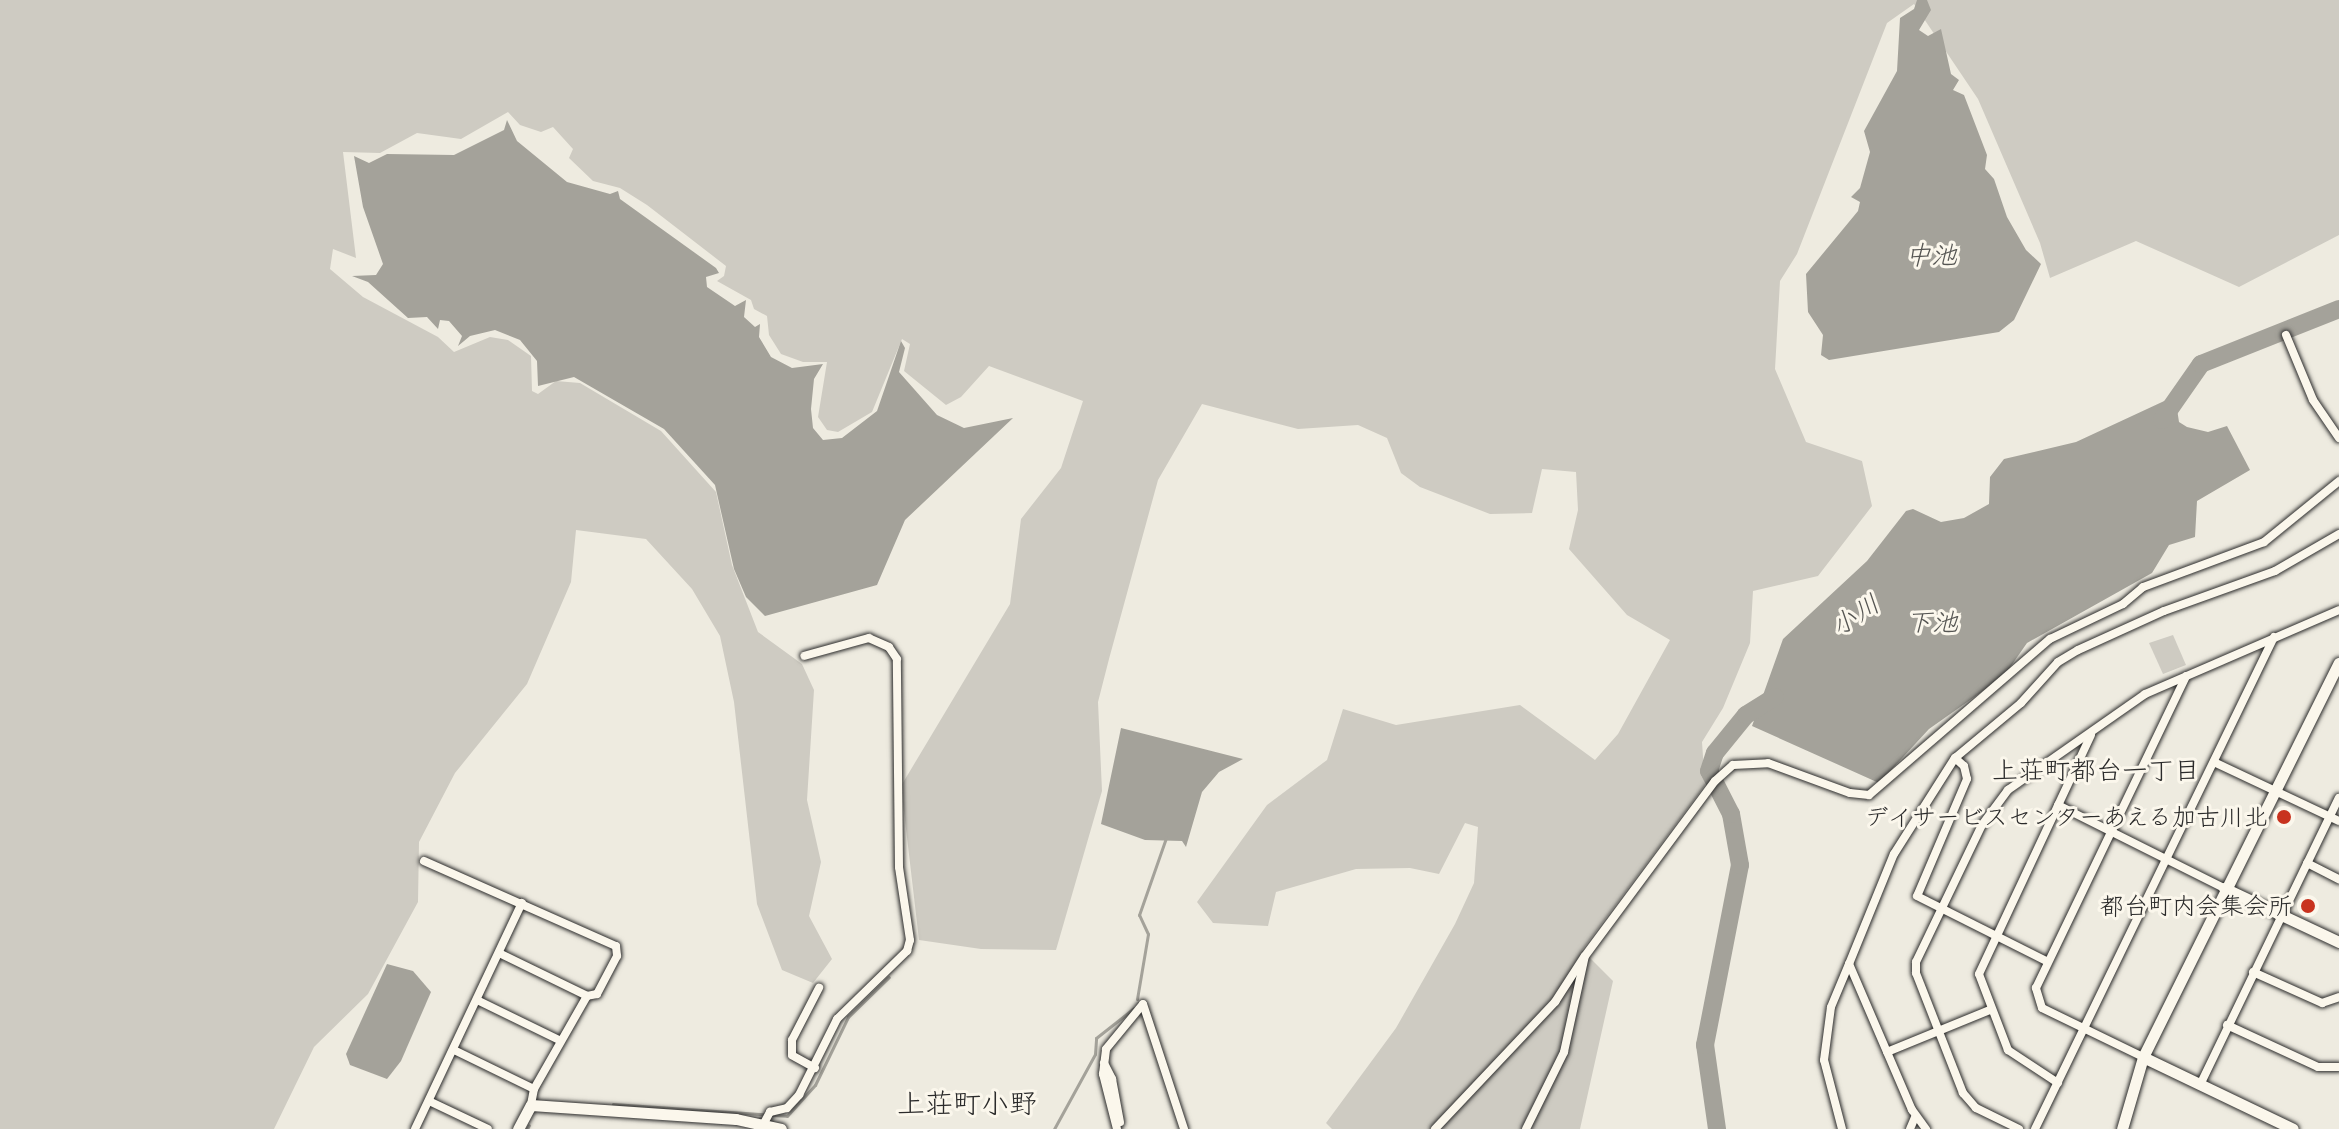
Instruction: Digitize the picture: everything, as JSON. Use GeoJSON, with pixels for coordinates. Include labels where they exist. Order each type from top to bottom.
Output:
{"type":"FeatureCollection","features":[{"type":"Feature","properties":{"kind":"street"},"geometry":{"type":"LineString","coordinates":[[2286,335],[2313,400],[2339,438]]}},
{"type":"Feature","properties":{"kind":"street"},"geometry":{"type":"LineString","coordinates":[[1435,1129],[1555,1002],[1585,956],[1708,790],[1733,765],[1768,763],[1850,793],[1869,795],[2050,639],[2123,604],[2143,587],[2264,542],[2339,481]]}},
{"type":"Feature","properties":{"kind":"street"},"geometry":{"type":"LineString","coordinates":[[1842,1129],[1824,1060],[1831,1007],[1894,854],[1955,758],[2068,656],[2164,611],[2275,571],[2339,534]]}},
{"type":"Feature","properties":{"kind":"street"},"geometry":{"type":"LineString","coordinates":[[2019,1129],[1976,1108],[1963,1093],[1938,1032],[1916,962],[1982,825],[2008,790],[2145,694],[2339,610]]}},
{"type":"Feature","properties":{"kind":"street"},"geometry":{"type":"LineString","coordinates":[[2035,1129],[2275,636]]}},
{"type":"Feature","properties":{"kind":"street"},"geometry":{"type":"LineString","coordinates":[[763,1125],[770,1112],[787,1108],[799,1095],[837,1019],[907,951],[910,940],[899,867],[897,659],[889,647],[869,638],[804,656]]}},
{"type":"Feature","properties":{"kind":"street"},"geometry":{"type":"LineString","coordinates":[[2122,1129],[2143,1057],[2273,788],[2339,663]]}},
{"type":"Feature","properties":{"kind":"street"},"geometry":{"type":"LineString","coordinates":[[2186,676],[2046,961],[2036,988],[2038,1003],[2084,1029],[2293,1129]]}},
{"type":"Feature","properties":{"kind":"street"},"geometry":{"type":"LineString","coordinates":[[2058,1083],[2014,1058],[1978,982],[1995,937],[2093,732]]}},
{"type":"Feature","properties":{"kind":"street"},"geometry":{"type":"LineString","coordinates":[[1955,758],[1964,766],[1967,779],[1918,887],[1922,901],[2046,961]]}},
{"type":"Feature","properties":{"kind":"street"},"geometry":{"type":"LineString","coordinates":[[2214,762],[2335,819]]}},
{"type":"Feature","properties":{"kind":"street"},"geometry":{"type":"LineString","coordinates":[[2200,1085],[2307,863],[2335,819],[2339,798]]}},
{"type":"Feature","properties":{"kind":"street"},"geometry":{"type":"LineString","coordinates":[[2058,805],[2339,942]]}},
{"type":"Feature","properties":{"kind":"street"},"geometry":{"type":"LineString","coordinates":[[424,861],[616,946],[617,956],[597,994],[587,996],[499,953]]}},
{"type":"Feature","properties":{"kind":"street"},"geometry":{"type":"LineString","coordinates":[[2307,863],[2339,879]]}},
{"type":"Feature","properties":{"kind":"street"},"geometry":{"type":"LineString","coordinates":[[415,1129],[522,903]]}},
{"type":"Feature","properties":{"kind":"street"},"geometry":{"type":"LineString","coordinates":[[1526,1129],[1564,1052],[1585,956]]}},
{"type":"Feature","properties":{"kind":"street"},"geometry":{"type":"LineString","coordinates":[[1849,964],[1915,1117],[1926,1129]]}},
{"type":"Feature","properties":{"kind":"street"},"geometry":{"type":"LineString","coordinates":[[2253,972],[2322,1003],[2339,997]]}},
{"type":"Feature","properties":{"kind":"street"},"geometry":{"type":"LineString","coordinates":[[815,1068],[792,1055],[792,1040],[819,988]]}},
{"type":"Feature","properties":{"kind":"street"},"geometry":{"type":"LineString","coordinates":[[518,1129],[531,1105],[534,1089],[587,996]]}},
{"type":"Feature","properties":{"kind":"street"},"geometry":{"type":"LineString","coordinates":[[477,1000],[561,1041]]}},
{"type":"Feature","properties":{"kind":"street"},"geometry":{"type":"LineString","coordinates":[[1120,1129],[1103,1062],[1114,1036],[1133,1022],[1143,1004],[1184,1129]]}},
{"type":"Feature","properties":{"kind":"street"},"geometry":{"type":"LineString","coordinates":[[1887,1052],[1990,1010]]}},
{"type":"Feature","properties":{"kind":"street"},"geometry":{"type":"LineString","coordinates":[[2227,1025],[2318,1067],[2339,1067]]}},
{"type":"Feature","properties":{"kind":"street"},"geometry":{"type":"LineString","coordinates":[[454,1050],[534,1089]]}},
{"type":"Feature","properties":{"kind":"street"},"geometry":{"type":"LineString","coordinates":[[429,1101],[488,1129]]}},
{"type":"Feature","properties":{"kind":"street"},"geometry":{"type":"LineString","coordinates":[[531,1105],[662,1112],[781,1129]]}},
{"type":"Feature","properties":{"kind":"street"},"geometry":{"type":"LineString","coordinates":[[1910,1129],[1915,1117]]}},
{"type":"Feature","properties":{"kind":"shaded area"},"geometry":{"type":"Polygon","coordinates":[[[0,0],[2339,0],[2339,235],[2239,287],[2136,241],[2050,278],[2040,243],[1978,99],[1914,4],[1887,23],[1797,254],[1780,281],[1775,369],[1806,442],[1862,461],[1872,506],[1818,576],[1753,591],[1750,643],[1723,708],[1702,742],[1705,785],[1582,950],[1613,981],[1580,1129],[1332,1129],[1326,1123],[1396,1028],[1455,924],[1474,883],[1478,827],[1465,823],[1439,874],[1410,868],[1356,869],[1276,892],[1268,926],[1213,923],[1197,902],[1267,805],[1327,760],[1343,709],[1396,725],[1520,705],[1595,760],[1618,734],[1670,640],[1627,615],[1569,549],[1578,510],[1576,472],[1542,469],[1532,513],[1490,514],[1420,487],[1401,473],[1387,438],[1358,425],[1298,429],[1202,404],[1158,480],[1109,659],[1098,702],[1102,791],[1056,950],[981,949],[919,940],[901,786],[1010,604],[1021,519],[1061,468],[1083,401],[989,366],[961,397],[946,405],[904,371],[910,344],[902,339],[872,412],[838,432],[827,430],[818,417],[827,362],[803,362],[781,354],[769,335],[767,316],[754,309],[751,300],[717,281],[724,276],[726,266],[647,205],[620,188],[593,181],[569,158],[573,149],[553,127],[541,132],[520,125],[508,112],[461,139],[417,133],[380,153],[343,152],[356,258],[333,249],[330,269],[363,297],[438,337],[454,352],[490,337],[508,340],[531,356],[532,391],[538,394],[556,381],[580,383],[661,431],[716,492],[732,565],[758,632],[802,664],[814,690],[807,800],[821,862],[809,916],[832,959],[813,983],[782,970],[757,904],[734,702],[720,636],[692,589],[646,539],[576,530],[571,582],[527,684],[455,773],[419,842],[418,902],[368,994],[314,1047],[274,1129],[0,1129],[0,0]]]}},
{"type":"Feature","properties":{"kind":"shaded area"},"geometry":{"type":"Polygon","coordinates":[[[2173,635],[2186,665],[2163,674],[2149,643],[2173,635]]]}},
{"type":"Feature","properties":{"kind":"water","name":"中池"},"geometry":{"type":"Polygon","coordinates":[[[1917,0],[1927,0],[1931,10],[1919,30],[1928,36],[1941,29],[1951,74],[1959,80],[1953,90],[1964,95],[1987,155],[1985,169],[1994,179],[2007,217],[2026,250],[2041,264],[2014,320],[1999,332],[1829,360],[1821,355],[1823,335],[1808,312],[1806,274],[1858,211],[1860,202],[1851,197],[1860,188],[1870,152],[1864,131],[1897,71],[1900,18],[1914,9],[1917,0]]]}},
{"type":"Feature","properties":{"kind":"water"},"geometry":{"type":"Polygon","coordinates":[[[507,120],[517,141],[567,182],[610,194],[618,191],[620,199],[716,268],[719,273],[706,277],[707,287],[735,306],[746,300],[744,317],[755,327],[760,324],[759,337],[771,357],[792,368],[823,364],[814,379],[811,409],[813,428],[823,440],[842,438],[877,411],[901,341],[905,348],[899,372],[937,415],[964,428],[1013,418],[905,520],[877,585],[765,616],[746,597],[734,569],[715,485],[664,429],[574,377],[538,386],[537,361],[520,340],[495,330],[470,336],[458,346],[462,336],[449,321],[440,320],[438,329],[427,317],[408,318],[368,282],[352,276],[376,275],[383,264],[363,207],[354,156],[369,163],[387,154],[454,155],[504,130],[507,120]]]}},
{"type":"Feature","properties":{"kind":"water","name":"下池"},"geometry":{"type":"Polygon","coordinates":[[[2175,396],[2179,422],[2208,432],[2227,426],[2250,470],[2197,501],[2195,537],[2169,545],[2152,573],[2027,643],[2004,676],[1929,729],[1879,783],[1752,726],[1783,639],[1867,561],[1906,511],[1913,509],[1941,522],[1964,518],[1989,504],[1990,477],[2004,459],[2076,442],[2175,396]]]}},
{"type":"Feature","properties":{"kind":"water"},"geometry":{"type":"Polygon","coordinates":[[[1121,728],[1243,759],[1219,772],[1202,792],[1186,847],[1182,841],[1145,840],[1101,824],[1121,728]]]}},
{"type":"Feature","properties":{"kind":"water"},"geometry":{"type":"Polygon","coordinates":[[[387,964],[413,971],[431,992],[401,1061],[387,1079],[350,1065],[346,1054],[387,964]]]}},
{"type":"Feature","properties":{"kind":"waterway","name":"小川"},"geometry":{"type":"LineString","coordinates":[[2162,420],[2201,364],[2339,309]]}},
{"type":"Feature","properties":{"kind":"waterway","name":"小川"},"geometry":{"type":"LineString","coordinates":[[1717,1129],[1705,1045],[1740,865],[1731,814],[1709,771],[1715,753],[1746,715],[1775,697]]}},
{"type":"Feature","properties":{"kind":"waterway"},"geometry":{"type":"LineString","coordinates":[[1137,999],[1148,934],[1139,915],[1166,838]]}},
{"type":"Feature","properties":{"kind":"waterway"},"geometry":{"type":"LineString","coordinates":[[613,1104],[787,1116],[815,1085],[848,1017],[889,977]]}},
{"type":"Feature","properties":{"kind":"waterway"},"geometry":{"type":"LineString","coordinates":[[1054,1129],[1095,1054],[1096,1038],[1134,1008]]}},
{"type":"Feature","properties":{"kind":"waterway"},"geometry":{"type":"LineString","coordinates":[[527,1129],[529,1125]]}},
{"type":"Feature","properties":{"kind":"place","name":"デイサービスセンターあえる加古川北"},"geometry":{"type":"Point","coordinates":[2284,817]}},
{"type":"Feature","properties":{"kind":"place","name":"都台町内会集会所"},"geometry":{"type":"Point","coordinates":[2308,906]}},
{"type":"Feature","properties":{"kind":"district","name":"上荘町都台一丁目"},"geometry":{"type":"Point","coordinates":[2096,770]}},
{"type":"Feature","properties":{"kind":"district","name":"上荘町小野"},"geometry":{"type":"Point","coordinates":[967,1103]}}]}
